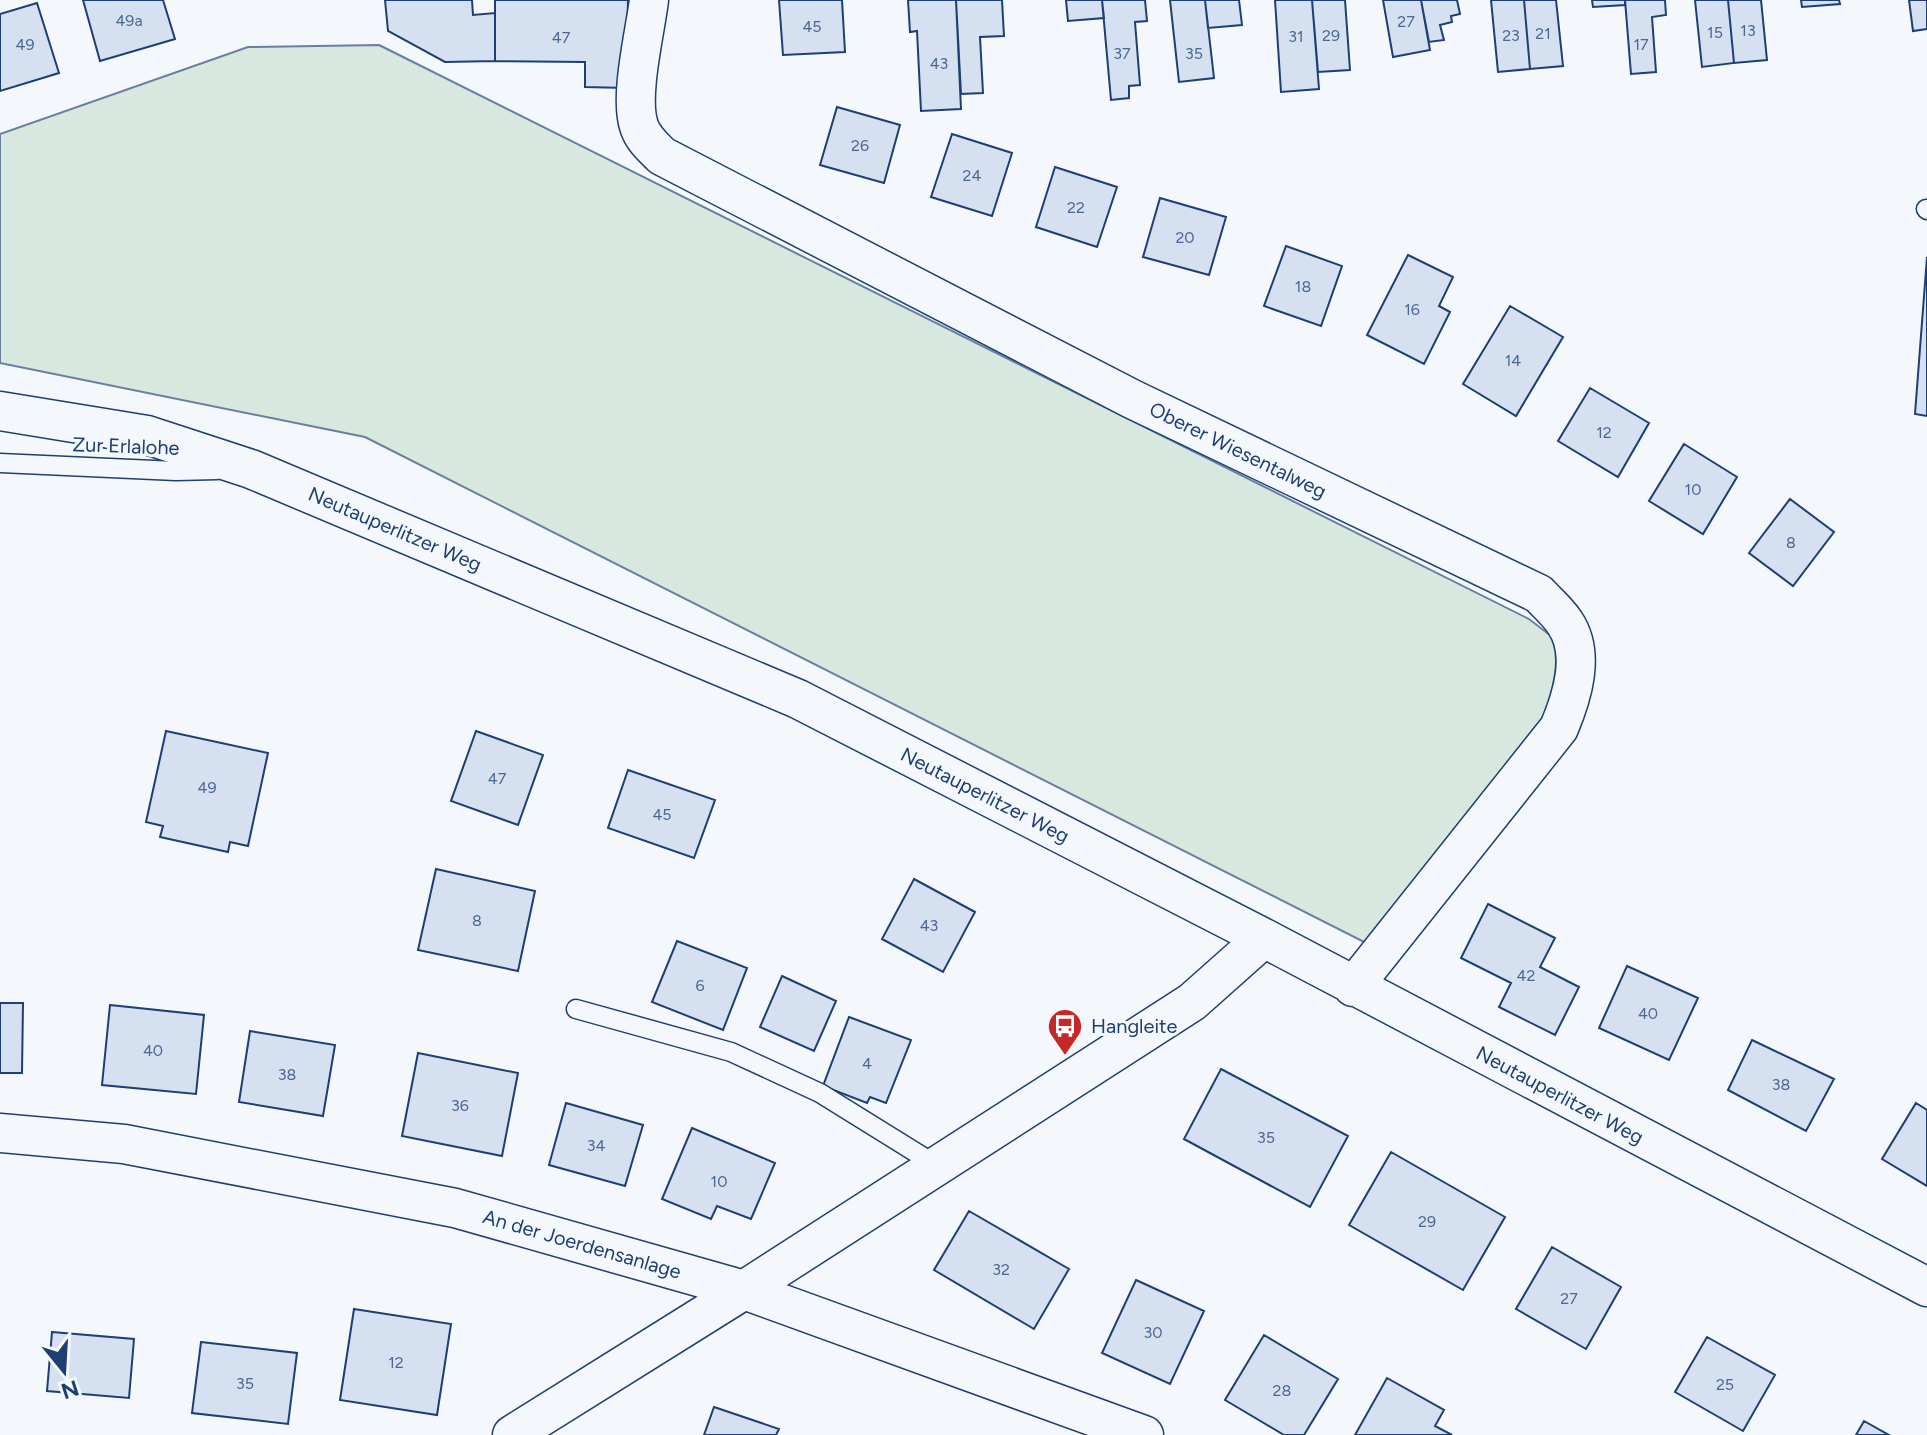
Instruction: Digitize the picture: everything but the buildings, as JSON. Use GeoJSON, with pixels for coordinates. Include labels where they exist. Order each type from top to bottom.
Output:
{"type":"FeatureCollection","features":[{"type":"Feature","properties":{"kind":"street","name":"Oberer Wiesentalweg"},"geometry":{"type":"LineString","coordinates":[[649,0],[635,103],[639,127],[646,141],[662,156],[1132,399],[1539,594],[1566,624],[1576,655],[1573,695],[1559,728],[1353,987]]}},
{"type":"Feature","properties":{"kind":"street","name":"Neutauperlitzer Weg"},"geometry":{"type":"LineString","coordinates":[[0,411],[147,435],[251,469],[798,699],[1264,938],[1927,1287]]}},
{"type":"Feature","properties":{"kind":"street"},"geometry":{"type":"LineString","coordinates":[[512,1435],[1192,1002],[1264,938]]}},
{"type":"Feature","properties":{"kind":"street","name":"An der Joerdensanlage"},"geometry":{"type":"LineString","coordinates":[[0,1133],[124,1144],[455,1208],[744,1290],[1144,1435]]}},
{"type":"Feature","properties":{"kind":"lane","name":"Zur Erlalohe"},"geometry":{"type":"LineString","coordinates":[[0,463],[176,471],[251,469]]}},
{"type":"Feature","properties":{"kind":"lane"},"geometry":{"type":"LineString","coordinates":[[576,1009],[731,1052],[820,1093],[936,1165]]}},
{"type":"Feature","properties":{"kind":"shaded area"},"geometry":{"type":"Polygon","coordinates":[[[379,45],[1529,619],[1555,639],[1566,698],[1368,944],[365,437],[0,363],[0,134],[248,47],[379,45]]]}},
{"type":"Feature","properties":{"kind":"place","name":"Hangleite"},"geometry":{"type":"Point","coordinates":[1065,1057]}}]}
